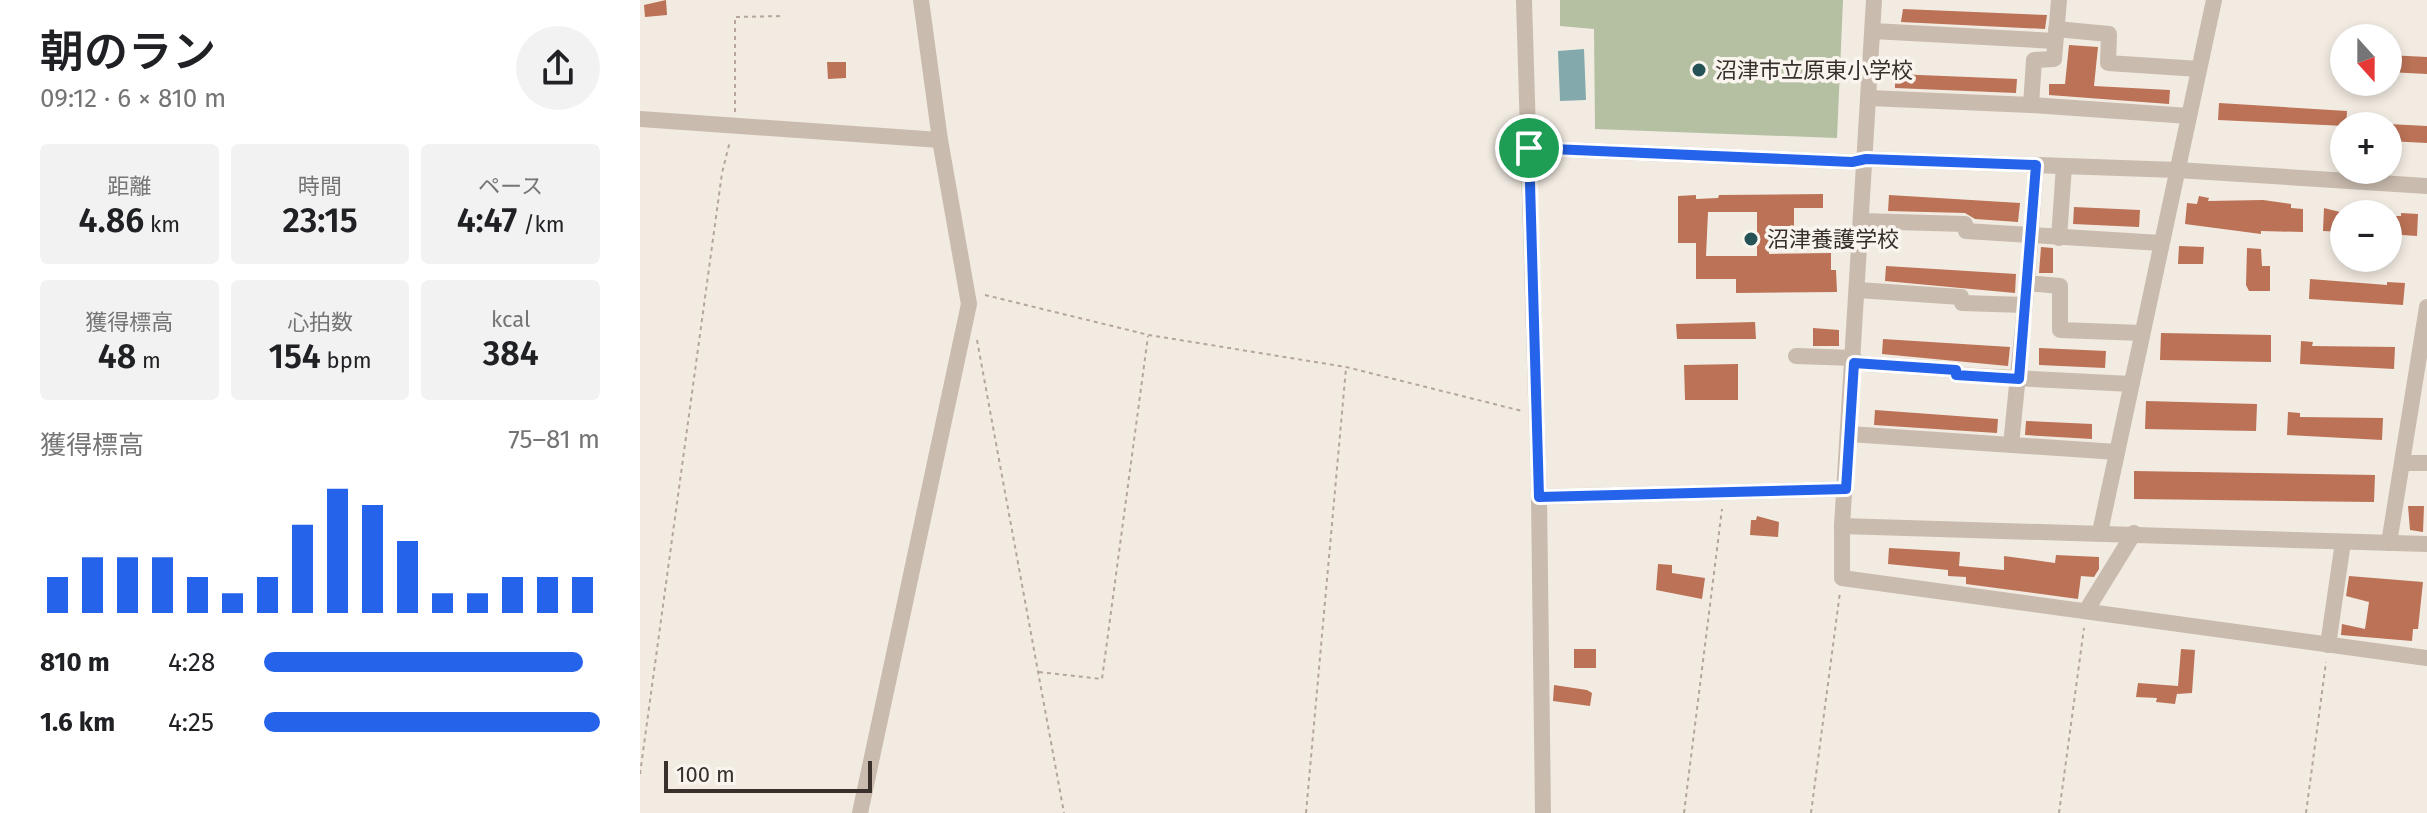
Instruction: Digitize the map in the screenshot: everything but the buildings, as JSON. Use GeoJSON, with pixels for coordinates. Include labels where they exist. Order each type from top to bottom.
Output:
{"type":"FeatureCollection","features":[{"type":"Feature","properties":{"kind":"street"},"geometry":{"type":"LineString","coordinates":[[860,813],[969,304],[940,140],[921,0]]}},
{"type":"Feature","properties":{"kind":"street"},"geometry":{"type":"LineString","coordinates":[[1524,0],[1539,497],[1543,813]]}},
{"type":"Feature","properties":{"kind":"street"},"geometry":{"type":"LineString","coordinates":[[1874,0],[1842,526],[1842,578],[2427,658]]}},
{"type":"Feature","properties":{"kind":"street"},"geometry":{"type":"LineString","coordinates":[[2031,105],[2034,60],[2054,59],[2059,0]]}},
{"type":"Feature","properties":{"kind":"street"},"geometry":{"type":"LineString","coordinates":[[2100,532],[2214,0]]}},
{"type":"Feature","properties":{"kind":"street"},"geometry":{"type":"LineString","coordinates":[[1873,31],[2109,34],[2108,63],[2199,69]]}},
{"type":"Feature","properties":{"kind":"street"},"geometry":{"type":"LineString","coordinates":[[1869,98],[2189,116]]}},
{"type":"Feature","properties":{"kind":"street"},"geometry":{"type":"LineString","coordinates":[[640,119],[940,140]]}},
{"type":"Feature","properties":{"kind":"street"},"geometry":{"type":"LineString","coordinates":[[1529,148],[1852,162],[1866,159],[2177,170],[2427,186]]}},
{"type":"Feature","properties":{"kind":"street"},"geometry":{"type":"LineString","coordinates":[[2011,445],[2036,165]]}},
{"type":"Feature","properties":{"kind":"street"},"geometry":{"type":"LineString","coordinates":[[2059,238],[2064,166]]}},
{"type":"Feature","properties":{"kind":"street"},"geometry":{"type":"LineString","coordinates":[[1862,221],[1965,224],[1966,231],[2161,243]]}},
{"type":"Feature","properties":{"kind":"street"},"geometry":{"type":"LineString","coordinates":[[2027,283],[2060,286],[2060,330],[2142,333]]}},
{"type":"Feature","properties":{"kind":"street"},"geometry":{"type":"LineString","coordinates":[[1858,290],[1961,297],[1962,303],[2025,305]]}},
{"type":"Feature","properties":{"kind":"street"},"geometry":{"type":"LineString","coordinates":[[2389,543],[2421,391],[2426,315]]}},
{"type":"Feature","properties":{"kind":"street"},"geometry":{"type":"LineString","coordinates":[[1796,356],[1956,370],[1956,375],[2131,384]]}},
{"type":"Feature","properties":{"kind":"street"},"geometry":{"type":"LineString","coordinates":[[1849,434],[2117,452]]}},
{"type":"Feature","properties":{"kind":"street"},"geometry":{"type":"LineString","coordinates":[[2404,463],[2427,463]]}},
{"type":"Feature","properties":{"kind":"street"},"geometry":{"type":"LineString","coordinates":[[1539,497],[1846,489]]}},
{"type":"Feature","properties":{"kind":"street"},"geometry":{"type":"LineString","coordinates":[[1842,526],[2427,544]]}},
{"type":"Feature","properties":{"kind":"street"},"geometry":{"type":"LineString","coordinates":[[2086,611],[2134,533]]}},
{"type":"Feature","properties":{"kind":"street"},"geometry":{"type":"LineString","coordinates":[[2328,645],[2343,542]]}},
{"type":"Feature","properties":{"kind":"path"},"geometry":{"type":"LineString","coordinates":[[640,774],[722,173],[735,124],[735,17],[783,16]]}},
{"type":"Feature","properties":{"kind":"path"},"geometry":{"type":"LineString","coordinates":[[968,290],[1149,335],[1346,367],[1537,415]]}},
{"type":"Feature","properties":{"kind":"path"},"geometry":{"type":"LineString","coordinates":[[976,330],[1064,813]]}},
{"type":"Feature","properties":{"kind":"path"},"geometry":{"type":"LineString","coordinates":[[1038,671],[1102,679],[1149,335]]}},
{"type":"Feature","properties":{"kind":"path"},"geometry":{"type":"LineString","coordinates":[[1306,813],[1346,367]]}},
{"type":"Feature","properties":{"kind":"path"},"geometry":{"type":"LineString","coordinates":[[1684,813],[1725,492]]}},
{"type":"Feature","properties":{"kind":"path"},"geometry":{"type":"LineString","coordinates":[[1811,813],[1842,578]]}},
{"type":"Feature","properties":{"kind":"path"},"geometry":{"type":"LineString","coordinates":[[2059,813],[2086,611]]}},
{"type":"Feature","properties":{"kind":"path"},"geometry":{"type":"LineString","coordinates":[[2306,813],[2328,645]]}},
{"type":"Feature","properties":{"kind":"green space","name":"沼津市立原東小学校"},"geometry":{"type":"Polygon","coordinates":[[[1560,0],[1843,0],[1837,138],[1595,129],[1594,29],[1560,26],[1560,0]]]}},
{"type":"Feature","properties":{"kind":"water"},"geometry":{"type":"Polygon","coordinates":[[[1584,49],[1586,100],[1560,101],[1558,51],[1584,49]]]}},
{"type":"Feature","properties":{"kind":"place","name":"沼津市立原東小学校"},"geometry":{"type":"Point","coordinates":[1699,70]}},
{"type":"Feature","properties":{"kind":"place","name":"沼津養護学校"},"geometry":{"type":"Point","coordinates":[1751,239]}},
{"type":"Feature","properties":{"kind":"route"},"geometry":{"type":"LineString","coordinates":[[1529,148],[1852,162],[1866,159],[2036,165],[2019,379],[1956,375],[1956,370],[1854,363],[1846,489],[1539,497],[1529,148]]}}]}
